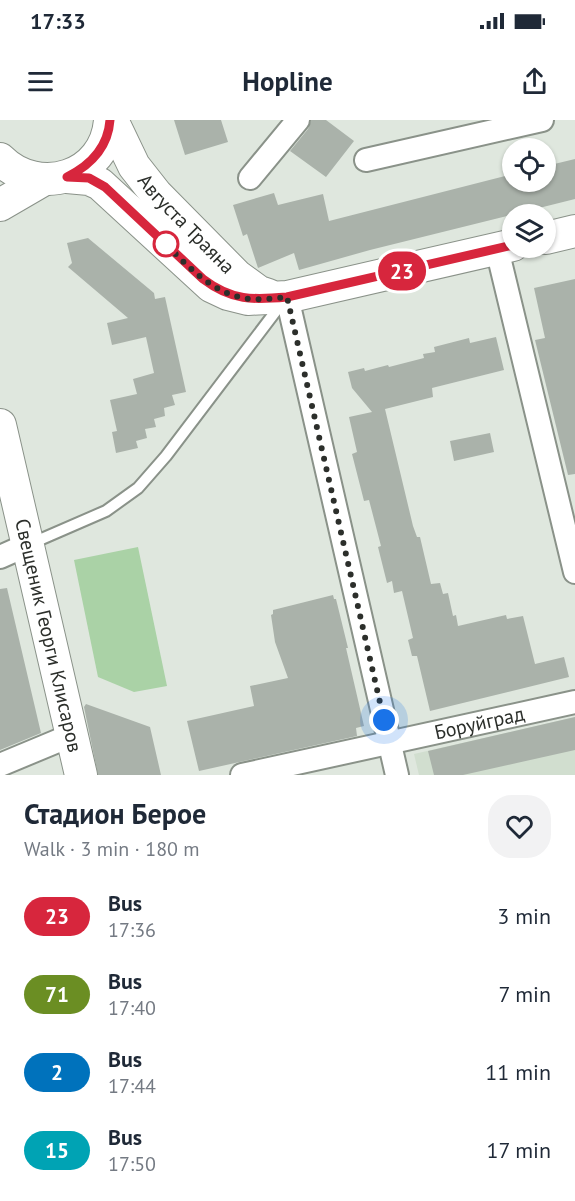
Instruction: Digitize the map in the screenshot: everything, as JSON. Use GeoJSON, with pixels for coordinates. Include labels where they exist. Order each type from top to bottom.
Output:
{"type":"FeatureCollection","features":[{"type":"Feature","properties":{"kind":"street"},"geometry":{"type":"LineString","coordinates":[[0,205],[55,178],[84,168],[98,154],[107,136],[111,120]]}},
{"type":"Feature","properties":{"kind":"street","name":"Августа Траяна"},"geometry":{"type":"LineString","coordinates":[[111,120],[141,177],[231,271],[259,292],[287,297]]}},
{"type":"Feature","properties":{"kind":"street"},"geometry":{"type":"LineString","coordinates":[[250,178],[298,120]]}},
{"type":"Feature","properties":{"kind":"street"},"geometry":{"type":"LineString","coordinates":[[366,160],[471,128],[542,120]]}},
{"type":"Feature","properties":{"kind":"street","name":"Августа Траяна"},"geometry":{"type":"LineString","coordinates":[[0,159],[17,172],[55,178],[89,178],[105,187],[203,279],[217,289],[248,299],[287,297],[502,248]]}},
{"type":"Feature","properties":{"kind":"street"},"geometry":{"type":"LineString","coordinates":[[556,235],[575,231]]}},
{"type":"Feature","properties":{"kind":"street"},"geometry":{"type":"LineString","coordinates":[[507,258],[575,572]]}},
{"type":"Feature","properties":{"kind":"street"},"geometry":{"type":"LineString","coordinates":[[287,297],[397,775]]}},
{"type":"Feature","properties":{"kind":"street","name":"Свещеник Георги Клисаров"},"geometry":{"type":"LineString","coordinates":[[0,425],[14,551],[72,735],[81,775]]}},
{"type":"Feature","properties":{"kind":"street","name":"Боруйград"},"geometry":{"type":"LineString","coordinates":[[242,775],[575,702]]}},
{"type":"Feature","properties":{"kind":"street"},"geometry":{"type":"LineString","coordinates":[[0,765],[72,735]]}},
{"type":"Feature","properties":{"kind":"lane"},"geometry":{"type":"LineString","coordinates":[[14,551],[106,511],[138,488],[166,456],[287,297]]}},
{"type":"Feature","properties":{"kind":"shaded area"},"geometry":{"type":"Polygon","coordinates":[[[575,717],[575,775],[419,775],[414,754],[575,717]]]}},
{"type":"Feature","properties":{"kind":"green space"},"geometry":{"type":"Polygon","coordinates":[[[138,547],[167,686],[134,692],[98,677],[74,560],[138,547]]]}},
{"type":"Feature","properties":{"kind":"building"},"geometry":{"type":"Polygon","coordinates":[[[174,120],[221,120],[228,142],[185,155],[174,120]]]}},
{"type":"Feature","properties":{"kind":"building"},"geometry":{"type":"Polygon","coordinates":[[[311,120],[326,120],[354,141],[326,177],[290,151],[308,129],[311,120]]]}},
{"type":"Feature","properties":{"kind":"building"},"geometry":{"type":"Polygon","coordinates":[[[575,159],[575,199],[555,204],[502,204],[502,217],[299,270],[294,253],[258,268],[247,234],[243,236],[233,205],[274,193],[278,205],[323,194],[329,221],[502,177],[502,192],[556,192],[556,164],[575,159]]]}},
{"type":"Feature","properties":{"kind":"building"},"geometry":{"type":"Polygon","coordinates":[[[88,238],[154,293],[155,299],[165,297],[186,392],[172,395],[175,405],[164,408],[165,416],[154,419],[156,427],[145,429],[147,438],[136,441],[138,448],[116,453],[112,432],[117,431],[110,400],[137,394],[133,379],[154,373],[146,337],[112,345],[107,323],[128,318],[68,267],[72,263],[67,243],[88,238]]]}},
{"type":"Feature","properties":{"kind":"building"},"geometry":{"type":"Polygon","coordinates":[[[575,279],[575,474],[568,475],[535,340],[545,338],[534,288],[575,279]]]}},
{"type":"Feature","properties":{"kind":"building"},"geometry":{"type":"Polygon","coordinates":[[[496,337],[504,370],[432,388],[433,397],[385,409],[413,526],[417,537],[420,537],[431,584],[440,583],[443,594],[448,593],[453,616],[456,615],[458,626],[506,615],[507,619],[523,616],[535,664],[564,657],[569,677],[430,711],[417,656],[412,656],[408,640],[413,638],[402,591],[394,593],[392,581],[387,583],[378,547],[381,546],[369,500],[364,501],[352,454],[357,452],[349,417],[372,412],[352,388],[348,372],[364,368],[365,371],[388,365],[389,367],[424,358],[423,354],[435,352],[434,347],[469,338],[470,343],[496,337]]]}},
{"type":"Feature","properties":{"kind":"building"},"geometry":{"type":"Polygon","coordinates":[[[490,433],[494,452],[454,461],[450,441],[490,433]]]}},
{"type":"Feature","properties":{"kind":"building"},"geometry":{"type":"Polygon","coordinates":[[[7,588],[41,733],[0,750],[0,589],[7,588]]]}},
{"type":"Feature","properties":{"kind":"building"},"geometry":{"type":"Polygon","coordinates":[[[333,595],[348,648],[346,648],[364,726],[356,728],[357,736],[199,771],[187,721],[254,706],[250,686],[288,678],[275,642],[271,615],[273,610],[333,595]]]}},
{"type":"Feature","properties":{"kind":"building"},"geometry":{"type":"Polygon","coordinates":[[[86,704],[150,727],[161,775],[98,775],[84,707],[86,704]]]}},
{"type":"Feature","properties":{"kind":"building"},"geometry":{"type":"Polygon","coordinates":[[[575,717],[575,750],[463,775],[434,775],[428,751],[575,717]]]}},
{"type":"Feature","properties":{"kind":"bus line","name":"23"},"geometry":{"type":"LineString","coordinates":[[110,120],[107,136],[98,154],[84,168],[67,177],[89,178],[105,187],[203,279],[228,294],[253,299],[287,297],[502,248]]}},
{"type":"Feature","properties":{"kind":"route"},"geometry":{"type":"LineString","coordinates":[[166,244],[159,238],[203,279],[223,292],[253,299],[287,297],[384,720]]}}]}
